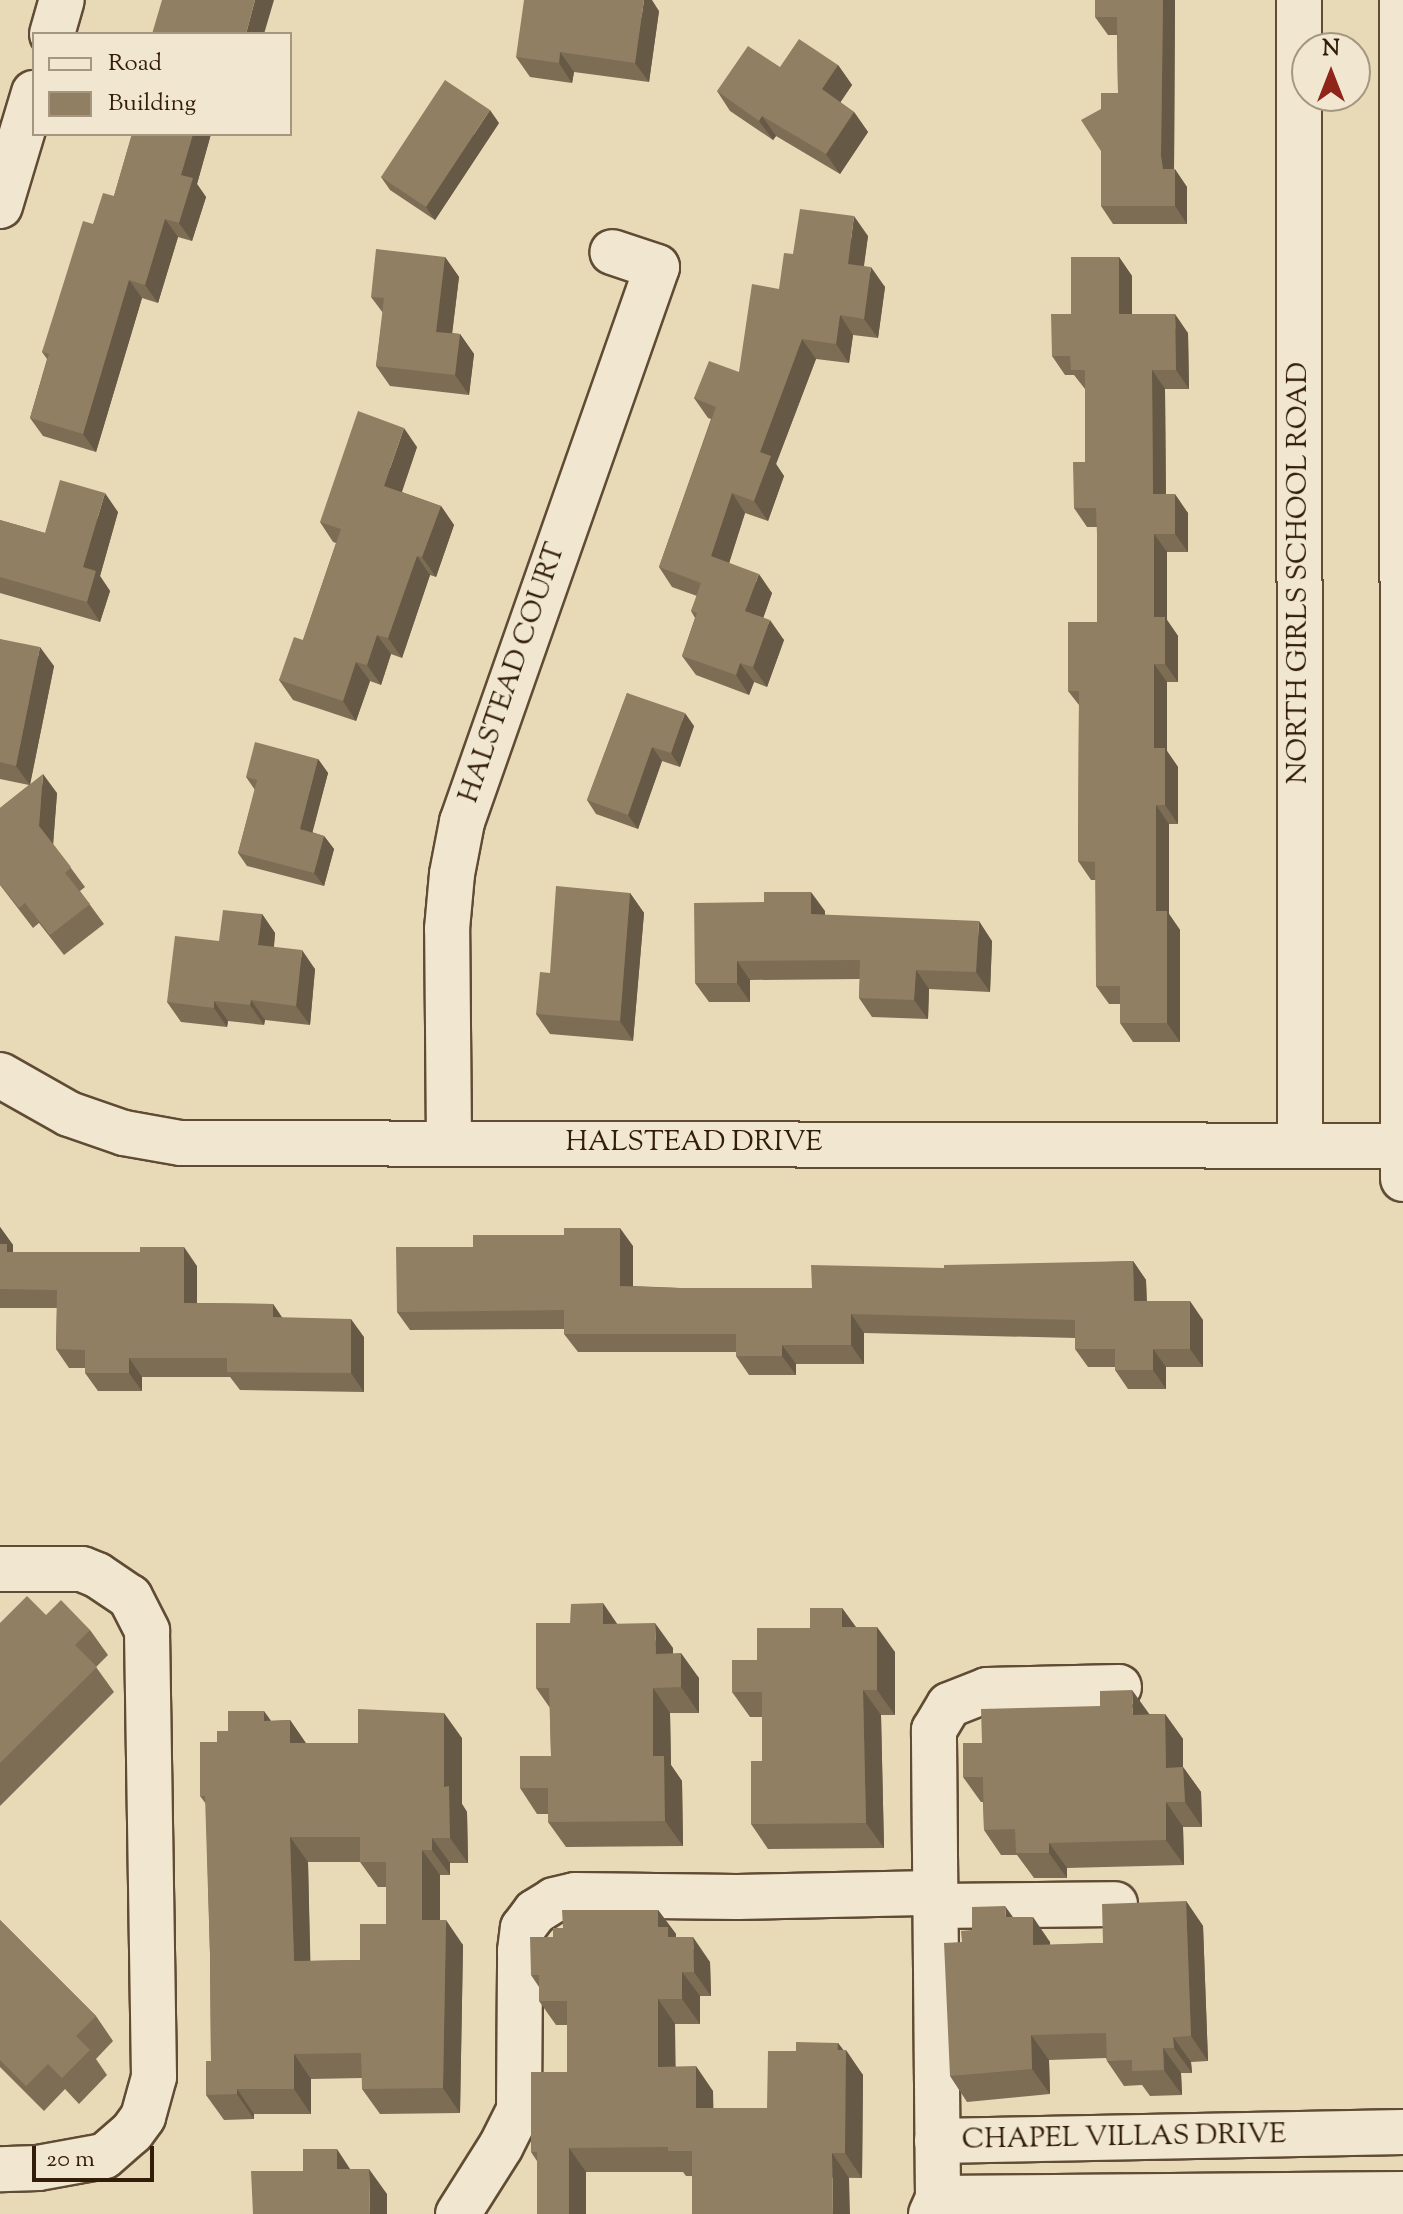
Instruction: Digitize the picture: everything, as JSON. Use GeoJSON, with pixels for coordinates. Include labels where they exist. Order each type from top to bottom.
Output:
{"type":"FeatureCollection","features":[{"type":"Feature","properties":{"kind":"street"},"geometry":{"type":"LineString","coordinates":[[53,32],[62,0]]}},
{"type":"Feature","properties":{"kind":"street","name":"NORTH GIRLS SCHOOL ROAD"},"geometry":{"type":"LineString","coordinates":[[1299,0],[1300,1145]]}},
{"type":"Feature","properties":{"kind":"street"},"geometry":{"type":"LineString","coordinates":[[1402,0],[1403,1179]]}},
{"type":"Feature","properties":{"kind":"street"},"geometry":{"type":"LineString","coordinates":[[0,206],[32,100]]}},
{"type":"Feature","properties":{"kind":"street","name":"HALSTEAD COURT"},"geometry":{"type":"LineString","coordinates":[[449,1141],[447,929],[457,840],[471,788],[657,267],[612,252]]}},
{"type":"Feature","properties":{"kind":"street","name":"HALSTEAD DRIVE"},"geometry":{"type":"LineString","coordinates":[[0,1075],[69,1114],[124,1133],[181,1143],[449,1141],[1403,1146]]}},
{"type":"Feature","properties":{"kind":"street"},"geometry":{"type":"LineString","coordinates":[[0,1569],[82,1569],[117,1585],[140,1612],[149,1643],[152,2092],[132,2132],[104,2156],[19,2168]]}},
{"type":"Feature","properties":{"kind":"street","name":"CHAPEL VILLAS DRIVE"},"geometry":{"type":"LineString","coordinates":[[1119,1687],[987,1690],[949,1705],[934,1730],[937,2141],[1403,2132]]}},
{"type":"Feature","properties":{"kind":"street"},"geometry":{"type":"LineString","coordinates":[[458,2214],[501,2146],[519,2110],[520,1951],[523,1928],[535,1912],[554,1900],[575,1895],[1115,1904]]}},
{"type":"Feature","properties":{"kind":"street"},"geometry":{"type":"LineString","coordinates":[[937,2141],[934,2206],[1403,2194]]}},
{"type":"Feature","properties":{"kind":"building"},"geometry":{"type":"Polygon","coordinates":[[[162,0],[255,0],[247,32],[153,32],[162,0]]]}},
{"type":"Feature","properties":{"kind":"building"},"geometry":{"type":"Polygon","coordinates":[[[524,0],[644,0],[635,63],[560,52],[559,63],[516,57],[524,0]]]}},
{"type":"Feature","properties":{"kind":"building"},"geometry":{"type":"Polygon","coordinates":[[[1095,0],[1163,0],[1161,156],[1163,169],[1175,169],[1175,206],[1101,206],[1101,151],[1081,120],[1101,109],[1101,93],[1118,93],[1117,17],[1095,17],[1095,0]]]}},
{"type":"Feature","properties":{"kind":"building"},"geometry":{"type":"Polygon","coordinates":[[[799,39],[838,65],[822,89],[854,112],[826,154],[762,116],[759,121],[717,91],[748,46],[780,67],[799,39]]]}},
{"type":"Feature","properties":{"kind":"building"},"geometry":{"type":"Polygon","coordinates":[[[445,80],[490,110],[426,207],[381,177],[445,80]]]}},
{"type":"Feature","properties":{"kind":"building"},"geometry":{"type":"Polygon","coordinates":[[[131,136],[192,136],[181,175],[193,178],[179,223],[165,219],[145,285],[129,280],[83,434],[30,418],[49,354],[42,352],[83,221],[93,224],[103,193],[114,196],[131,136]]]}},
{"type":"Feature","properties":{"kind":"building"},"geometry":{"type":"Polygon","coordinates":[[[800,209],[854,216],[848,264],[871,267],[864,319],[840,315],[836,344],[802,339],[760,452],[771,456],[754,501],[732,493],[711,556],[759,574],[745,611],[770,620],[753,667],[740,663],[736,675],[682,656],[697,613],[691,611],[701,583],[659,567],[716,407],[694,398],[709,361],[739,372],[752,284],[779,289],[784,253],[793,254],[800,209]]]}},
{"type":"Feature","properties":{"kind":"building"},"geometry":{"type":"Polygon","coordinates":[[[376,249],[445,257],[436,332],[460,334],[455,375],[376,366],[384,298],[371,297],[376,249]]]}},
{"type":"Feature","properties":{"kind":"building"},"geometry":{"type":"Polygon","coordinates":[[[1071,257],[1119,257],[1119,314],[1175,314],[1176,370],[1152,370],[1153,494],[1175,494],[1175,534],[1154,534],[1154,617],[1165,617],[1165,664],[1154,664],[1154,748],[1165,748],[1165,805],[1156,805],[1156,911],[1167,911],[1167,1023],[1120,1023],[1120,986],[1096,986],[1095,862],[1078,861],[1079,691],[1068,691],[1068,622],[1097,622],[1097,534],[1096,508],[1074,508],[1073,462],[1085,462],[1085,370],[1071,370],[1070,356],[1052,356],[1051,314],[1071,314],[1071,257]]]}},
{"type":"Feature","properties":{"kind":"building"},"geometry":{"type":"Polygon","coordinates":[[[358,411],[404,428],[384,486],[441,506],[422,557],[417,556],[388,638],[377,635],[367,665],[356,662],[343,701],[279,680],[294,637],[303,640],[341,529],[320,522],[358,411]]]}},
{"type":"Feature","properties":{"kind":"building"},"geometry":{"type":"Polygon","coordinates":[[[60,480],[105,493],[83,567],[96,571],[87,602],[0,577],[0,520],[45,533],[60,480]]]}},
{"type":"Feature","properties":{"kind":"building"},"geometry":{"type":"Polygon","coordinates":[[[0,639],[40,647],[16,766],[0,762],[0,639]]]}},
{"type":"Feature","properties":{"kind":"building"},"geometry":{"type":"Polygon","coordinates":[[[627,693],[685,713],[671,753],[652,747],[628,815],[587,800],[627,693]]]}},
{"type":"Feature","properties":{"kind":"building"},"geometry":{"type":"Polygon","coordinates":[[[255,742],[318,759],[300,829],[324,836],[314,873],[238,853],[257,780],[246,777],[255,742]]]}},
{"type":"Feature","properties":{"kind":"building"},"geometry":{"type":"Polygon","coordinates":[[[43,774],[39,826],[71,867],[65,873],[90,904],[50,935],[25,903],[19,908],[0,884],[0,808],[43,774]]]}},
{"type":"Feature","properties":{"kind":"building"},"geometry":{"type":"Polygon","coordinates":[[[556,886],[630,893],[620,1021],[536,1014],[540,972],[550,973],[556,886]]]}},
{"type":"Feature","properties":{"kind":"building"},"geometry":{"type":"Polygon","coordinates":[[[764,892],[811,892],[811,914],[979,921],[976,972],[916,970],[914,1000],[859,998],[860,960],[737,961],[737,983],[695,983],[694,903],[764,902],[764,892]]]}},
{"type":"Feature","properties":{"kind":"building"},"geometry":{"type":"Polygon","coordinates":[[[223,910],[262,914],[258,945],[302,950],[296,1006],[251,1000],[250,1005],[214,1001],[214,1008],[167,1002],[175,936],[219,941],[223,910]]]}},
{"type":"Feature","properties":{"kind":"building"},"geometry":{"type":"Polygon","coordinates":[[[564,1228],[620,1228],[620,1286],[812,1288],[811,1265],[944,1268],[944,1265],[1133,1261],[1134,1301],[1190,1301],[1190,1349],[1153,1349],[1153,1370],[1115,1370],[1115,1349],[1075,1349],[1075,1320],[851,1314],[851,1345],[782,1345],[782,1356],[736,1356],[736,1334],[564,1334],[564,1310],[397,1312],[396,1247],[473,1247],[473,1235],[564,1235],[564,1228]]]}},
{"type":"Feature","properties":{"kind":"building"},"geometry":{"type":"Polygon","coordinates":[[[0,1244],[7,1244],[7,1252],[140,1252],[140,1247],[184,1247],[184,1303],[273,1304],[273,1317],[351,1319],[351,1373],[227,1372],[227,1358],[129,1358],[129,1373],[85,1373],[85,1350],[56,1349],[57,1290],[0,1289],[0,1244]]]}},
{"type":"Feature","properties":{"kind":"building"},"geometry":{"type":"Polygon","coordinates":[[[27,1596],[46,1615],[61,1600],[90,1630],[75,1645],[97,1667],[0,1763],[0,1623],[27,1596]]]}},
{"type":"Feature","properties":{"kind":"building"},"geometry":{"type":"Polygon","coordinates":[[[603,1603],[603,1624],[655,1623],[656,1654],[681,1653],[681,1687],[653,1688],[653,1756],[664,1756],[665,1821],[548,1822],[548,1788],[520,1788],[520,1756],[551,1756],[549,1688],[536,1688],[536,1623],[570,1623],[571,1604],[603,1603]]]}},
{"type":"Feature","properties":{"kind":"building"},"geometry":{"type":"Polygon","coordinates":[[[810,1608],[842,1608],[842,1627],[877,1627],[877,1690],[863,1690],[866,1823],[751,1824],[751,1761],[762,1761],[762,1692],[732,1692],[732,1660],[757,1660],[757,1628],[810,1628],[810,1608]]]}},
{"type":"Feature","properties":{"kind":"building"},"geometry":{"type":"Polygon","coordinates":[[[1132,1690],[1133,1715],[1165,1714],[1166,1768],[1183,1767],[1185,1802],[1166,1802],[1166,1840],[1049,1843],[1049,1853],[1016,1853],[1015,1829],[984,1830],[983,1777],[963,1777],[963,1743],[982,1743],[981,1709],[1100,1706],[1100,1691],[1132,1690]]]}},
{"type":"Feature","properties":{"kind":"building"},"geometry":{"type":"Polygon","coordinates":[[[358,1709],[444,1713],[444,1787],[449,1786],[450,1838],[432,1838],[432,1850],[422,1850],[422,1920],[446,1920],[443,2088],[362,2089],[361,2053],[294,2054],[294,2089],[237,2089],[237,2094],[206,2095],[206,2061],[211,2061],[210,1954],[205,1796],[200,1796],[200,1742],[217,1742],[217,1731],[228,1731],[228,1711],[264,1711],[264,1721],[290,1720],[290,1743],[358,1743],[358,1709]],[[290,1837],[294,1961],[360,1960],[360,1924],[386,1924],[386,1862],[360,1862],[360,1837],[290,1837]]]}},
{"type":"Feature","properties":{"kind":"building"},"geometry":{"type":"Polygon","coordinates":[[[1186,1901],[1191,2036],[1173,2037],[1174,2048],[1163,2048],[1164,2070],[1132,2071],[1132,2060],[1107,2061],[1106,2033],[1031,2035],[1032,2069],[950,2076],[944,1943],[962,1942],[961,1931],[972,1930],[972,1907],[1005,1906],[1006,1917],[1033,1917],[1033,1945],[1103,1943],[1102,1904],[1186,1901]]]}},
{"type":"Feature","properties":{"kind":"building"},"geometry":{"type":"Polygon","coordinates":[[[562,1910],[658,1910],[658,1927],[668,1927],[668,1937],[693,1937],[694,1972],[682,1972],[682,1999],[658,1999],[658,2067],[696,2066],[696,2108],[767,2108],[768,2051],[796,2051],[796,2042],[838,2043],[837,2050],[846,2050],[845,2153],[832,2153],[833,2214],[692,2214],[692,2151],[668,2151],[668,2147],[569,2148],[569,2214],[537,2214],[537,2152],[531,2152],[531,2072],[567,2072],[567,2001],[539,2001],[539,1975],[531,1975],[530,1937],[553,1937],[553,1928],[563,1928],[562,1910]]]}},
{"type":"Feature","properties":{"kind":"building"},"geometry":{"type":"Polygon","coordinates":[[[0,1920],[96,2016],[76,2036],[90,2050],[62,2078],[48,2064],[26,2086],[0,2060],[0,1920]]]}},
{"type":"Feature","properties":{"kind":"building"},"geometry":{"type":"Polygon","coordinates":[[[303,2149],[337,2149],[337,2169],[369,2169],[370,2214],[253,2214],[251,2171],[303,2171],[303,2149]]]}}]}
